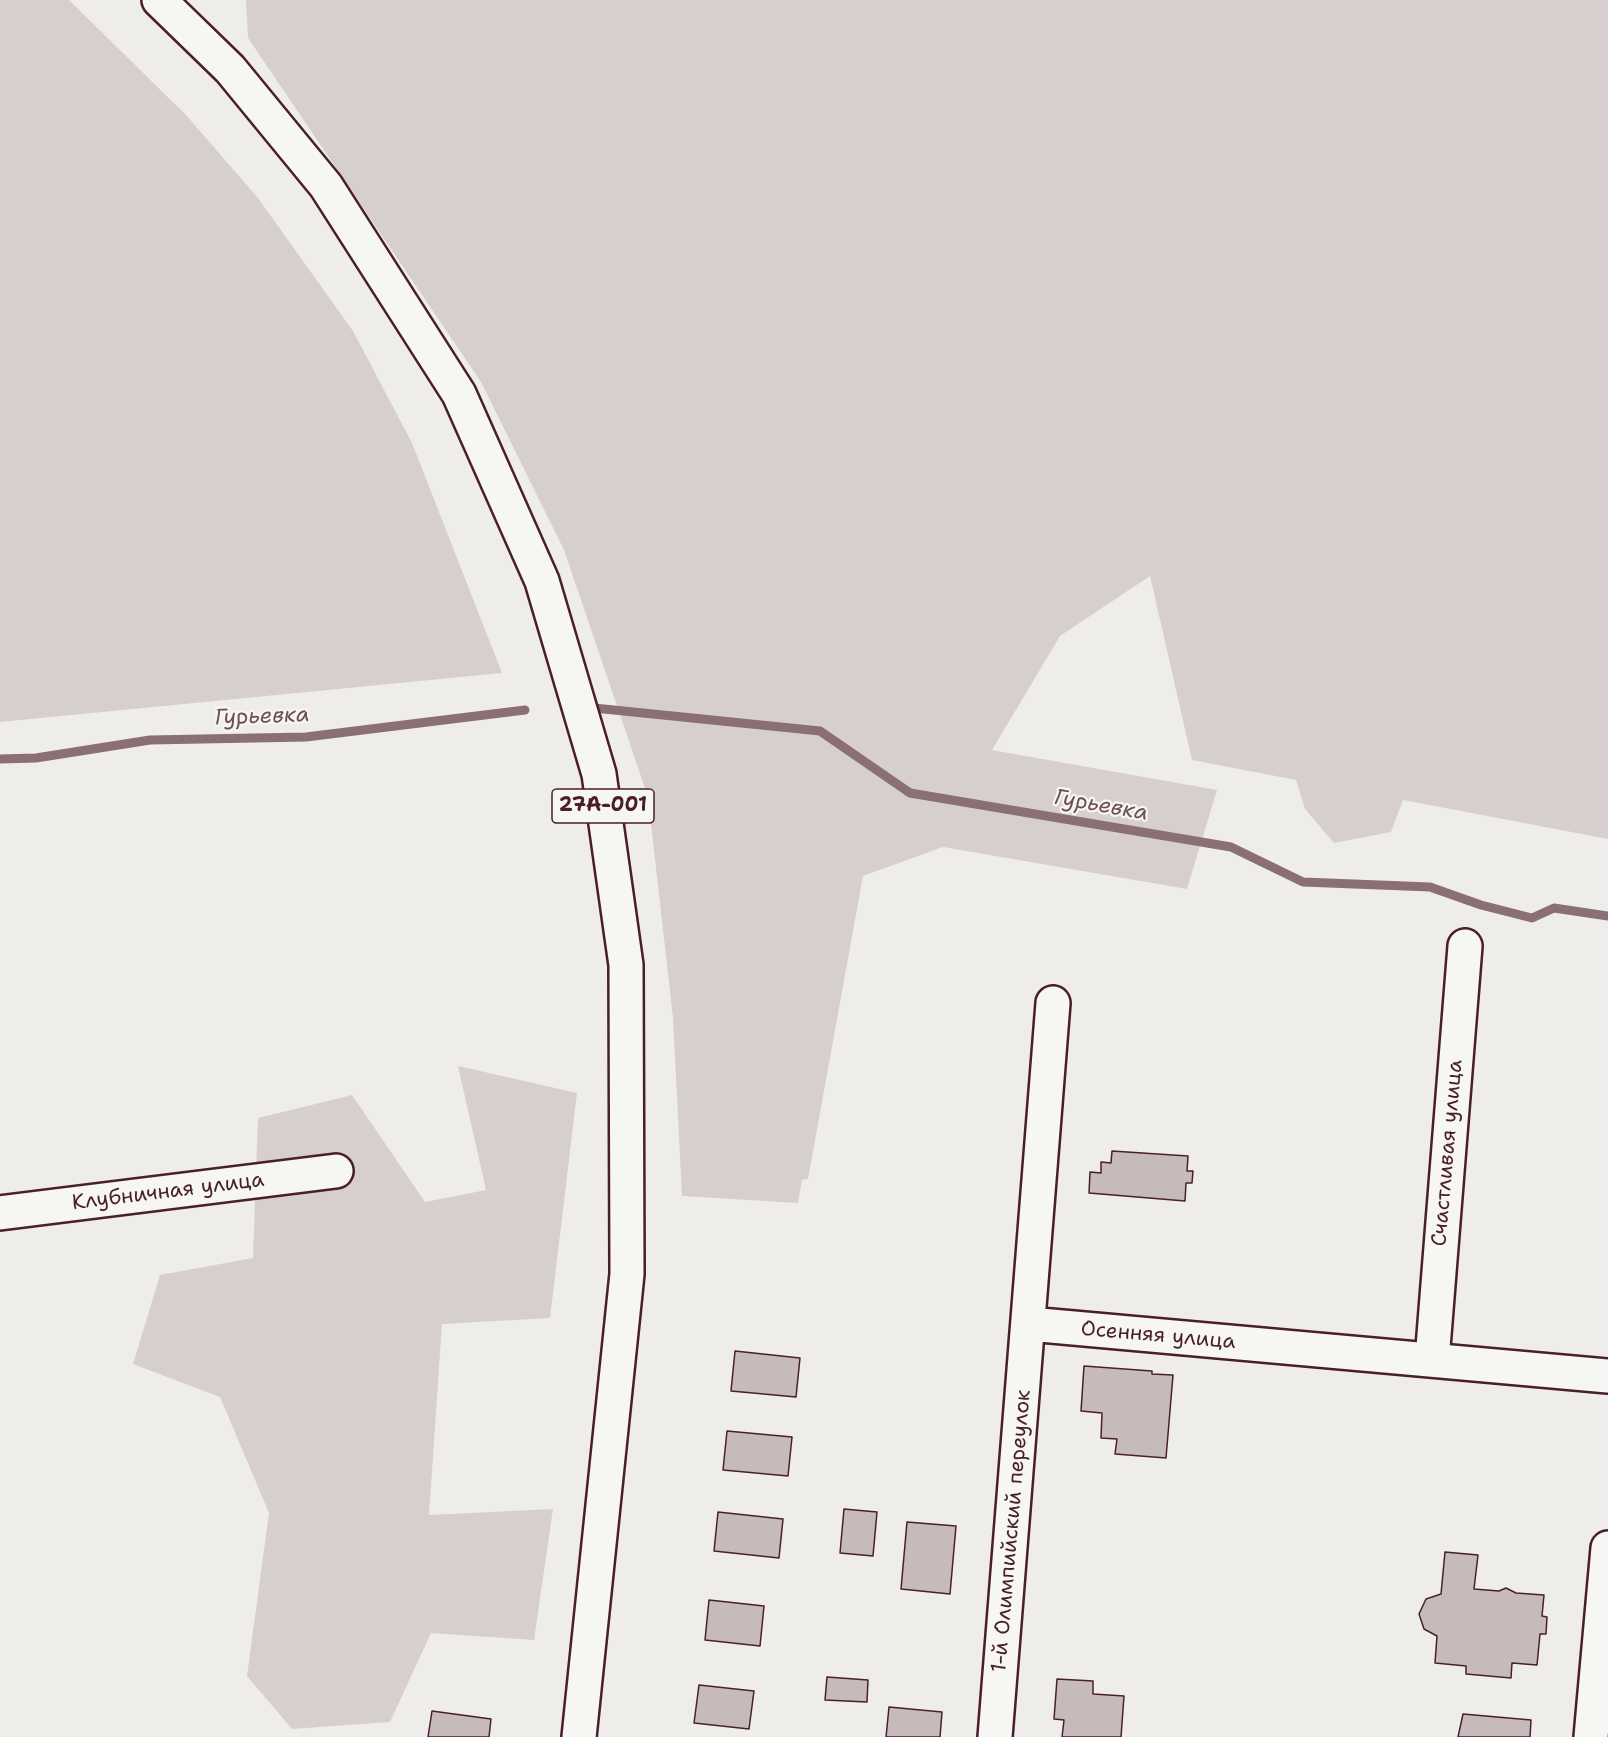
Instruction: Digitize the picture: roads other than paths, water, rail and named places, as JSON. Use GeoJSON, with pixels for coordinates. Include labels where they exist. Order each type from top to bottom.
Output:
{"type":"FeatureCollection","features":[{"type":"Feature","properties":{"kind":"street","name":"27А-001"},"geometry":{"type":"LineString","coordinates":[[159,0],[230,69],[326,186],[459,394],[542,581],[599,774],[626,965],[627,1274],[579,1737]]}},
{"type":"Feature","properties":{"kind":"street","name":"Счастливая улица"},"geometry":{"type":"LineString","coordinates":[[1432,1360],[1465,946]]}},
{"type":"Feature","properties":{"kind":"street"},"geometry":{"type":"LineString","coordinates":[[1029,1324],[1053,1003]]}},
{"type":"Feature","properties":{"kind":"street","name":"Клубничная улица"},"geometry":{"type":"LineString","coordinates":[[0,1213],[336,1171]]}},
{"type":"Feature","properties":{"kind":"street","name":"Осенняя улица"},"geometry":{"type":"LineString","coordinates":[[1029,1324],[1608,1376]]}},
{"type":"Feature","properties":{"kind":"street","name":"1-й Олимпийский переулок"},"geometry":{"type":"LineString","coordinates":[[995,1737],[1029,1324]]}},
{"type":"Feature","properties":{"kind":"street"},"geometry":{"type":"LineString","coordinates":[[1591,1737],[1608,1548]]}},
{"type":"Feature","properties":{"kind":"waterway","name":"Гурьевка"},"geometry":{"type":"LineString","coordinates":[[594,708],[820,731],[910,793],[1231,847],[1303,882],[1430,887],[1481,905],[1532,918],[1554,908],[1608,916]]}},
{"type":"Feature","properties":{"kind":"waterway","name":"Гурьевка"},"geometry":{"type":"LineString","coordinates":[[0,759],[36,758],[150,740],[306,737],[525,710]]}}]}
